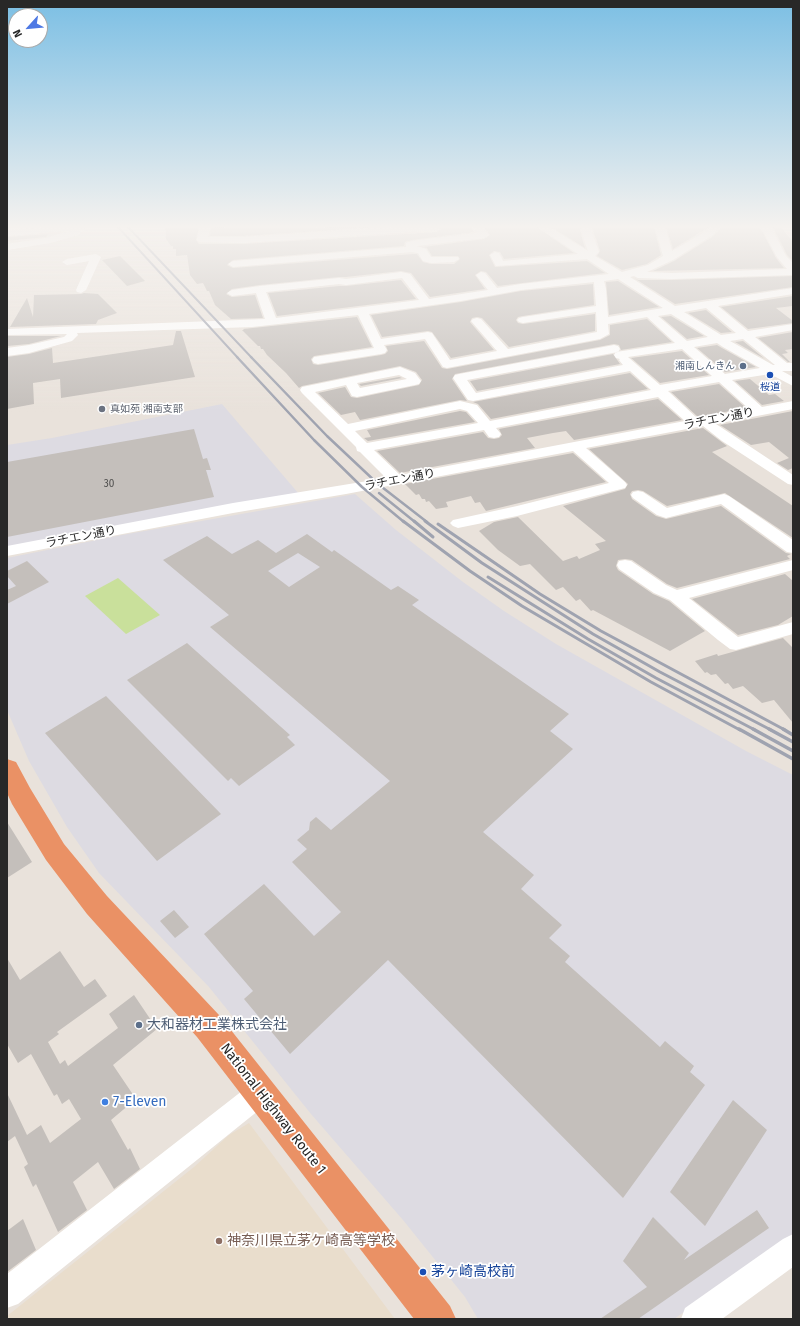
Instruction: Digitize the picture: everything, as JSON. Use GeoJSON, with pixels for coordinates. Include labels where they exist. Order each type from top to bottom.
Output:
{"type":"FeatureCollection","features":[{"type":"Feature","properties":{"kind":"highway","name":"National Highway Route 1"},"geometry":{"type":"LineString","coordinates":[[7,769],[21,796],[55,852],[97,906],[208,1026],[437,1319]]}},
{"type":"Feature","properties":{"kind":"street"},"geometry":{"type":"LineString","coordinates":[[232,292],[260,289],[272,322]]}},
{"type":"Feature","properties":{"kind":"street"},"geometry":{"type":"LineString","coordinates":[[416,289],[426,303]]}},
{"type":"Feature","properties":{"kind":"street"},"geometry":{"type":"LineString","coordinates":[[492,289],[495,292]]}},
{"type":"Feature","properties":{"kind":"street"},"geometry":{"type":"LineString","coordinates":[[7,332],[75,331],[272,322],[362,312],[515,289]]}},
{"type":"Feature","properties":{"kind":"street"},"geometry":{"type":"LineString","coordinates":[[551,289],[556,295]]}},
{"type":"Feature","properties":{"kind":"street"},"geometry":{"type":"LineString","coordinates":[[599,289],[603,334],[617,352],[660,391],[701,423],[793,480]]}},
{"type":"Feature","properties":{"kind":"street"},"geometry":{"type":"LineString","coordinates":[[641,289],[720,339],[793,382]]}},
{"type":"Feature","properties":{"kind":"street"},"geometry":{"type":"LineString","coordinates":[[603,321],[793,291]]}},
{"type":"Feature","properties":{"kind":"street"},"geometry":{"type":"LineString","coordinates":[[708,304],[789,367]]}},
{"type":"Feature","properties":{"kind":"street"},"geometry":{"type":"LineString","coordinates":[[523,320],[602,308]]}},
{"type":"Feature","properties":{"kind":"street"},"geometry":{"type":"LineString","coordinates":[[318,360],[381,350],[362,312]]}},
{"type":"Feature","properties":{"kind":"street"},"geometry":{"type":"LineString","coordinates":[[650,314],[760,412]]}},
{"type":"Feature","properties":{"kind":"street"},"geometry":{"type":"LineString","coordinates":[[477,321],[504,354]]}},
{"type":"Feature","properties":{"kind":"street"},"geometry":{"type":"LineString","coordinates":[[633,367],[473,397],[459,378],[516,367],[617,352],[685,345],[793,327]]}},
{"type":"Feature","properties":{"kind":"street"},"geometry":{"type":"LineString","coordinates":[[7,352],[29,350],[68,339],[75,331]]}},
{"type":"Feature","properties":{"kind":"street"},"geometry":{"type":"LineString","coordinates":[[377,343],[428,335],[447,364],[596,337],[603,334]]}},
{"type":"Feature","properties":{"kind":"street"},"geometry":{"type":"LineString","coordinates":[[516,367],[533,386]]}},
{"type":"Feature","properties":{"kind":"street"},"geometry":{"type":"LineString","coordinates":[[362,448],[491,430],[660,391],[723,378],[789,367]]}},
{"type":"Feature","properties":{"kind":"street"},"geometry":{"type":"LineString","coordinates":[[349,381],[306,390],[362,448],[396,480]]}},
{"type":"Feature","properties":{"kind":"street"},"geometry":{"type":"LineString","coordinates":[[344,429],[460,405],[472,408],[491,430]]}},
{"type":"Feature","properties":{"kind":"street","name":"ラチエン通り"},"geometry":{"type":"LineString","coordinates":[[7,551],[233,508],[396,480],[793,405]]}},
{"type":"Feature","properties":{"kind":"street"},"geometry":{"type":"LineString","coordinates":[[458,523],[517,511],[620,485],[576,446]]}},
{"type":"Feature","properties":{"kind":"street"},"geometry":{"type":"LineString","coordinates":[[638,495],[662,512],[666,513],[724,500],[793,548]]}},
{"type":"Feature","properties":{"kind":"street"},"geometry":{"type":"LineString","coordinates":[[676,596],[793,564]]}},
{"type":"Feature","properties":{"kind":"street"},"geometry":{"type":"LineString","coordinates":[[625,565],[660,589],[676,596],[724,636],[736,644],[793,628]]}},
{"type":"Feature","properties":{"kind":"street"},"geometry":{"type":"LineString","coordinates":[[7,1293],[260,1093]]}},
{"type":"Feature","properties":{"kind":"street"},"geometry":{"type":"LineString","coordinates":[[696,1319],[793,1249]]}},
{"type":"Feature","properties":{"kind":"shaded area"},"geometry":{"type":"Polygon","coordinates":[[[222,404],[299,494],[7,547],[7,445],[52,438],[222,404]]]}},
{"type":"Feature","properties":{"kind":"shaded area"},"geometry":{"type":"Polygon","coordinates":[[[355,494],[396,530],[463,582],[504,611],[556,644],[746,751],[793,775],[793,1235],[674,1319],[478,1319],[465,1297],[403,1220],[311,1114],[209,987],[99,873],[67,827],[29,761],[7,710],[7,558],[122,535],[355,494]]]}},
{"type":"Feature","properties":{"kind":"shaded area","name":"神奈川県立茅ケ崎高等学校"},"geometry":{"type":"Polygon","coordinates":[[[249,1123],[395,1319],[7,1319],[7,1316],[194,1167],[229,1135],[249,1123]]]}},
{"type":"Feature","properties":{"kind":"green space"},"geometry":{"type":"Polygon","coordinates":[[[118,578],[160,615],[126,634],[85,596],[118,578]]]}},
{"type":"Feature","properties":{"kind":"building"},"geometry":{"type":"Polygon","coordinates":[[[206,289],[233,289],[226,294],[232,297],[255,295],[263,318],[231,319],[215,305],[209,291],[206,289]]]}},
{"type":"Feature","properties":{"kind":"building"},"geometry":{"type":"Polygon","coordinates":[[[310,289],[408,289],[416,299],[277,316],[268,293],[310,289]]]}},
{"type":"Feature","properties":{"kind":"building"},"geometry":{"type":"Polygon","coordinates":[[[424,289],[485,289],[430,297],[424,289]]]}},
{"type":"Feature","properties":{"kind":"building"},"geometry":{"type":"Polygon","coordinates":[[[543,289],[593,289],[594,305],[523,316],[518,317],[516,320],[518,323],[523,324],[595,314],[595,331],[509,347],[482,318],[477,317],[472,318],[470,322],[494,350],[451,358],[432,332],[428,331],[382,337],[371,315],[461,302],[521,291],[543,289]]]}},
{"type":"Feature","properties":{"kind":"building"},"geometry":{"type":"Polygon","coordinates":[[[607,289],[630,289],[659,307],[609,315],[607,289]]]}},
{"type":"Feature","properties":{"kind":"building"},"geometry":{"type":"Polygon","coordinates":[[[651,289],[780,289],[675,304],[651,289]]]}},
{"type":"Feature","properties":{"kind":"building"},"geometry":{"type":"Polygon","coordinates":[[[84,293],[98,294],[117,313],[98,320],[96,324],[10,327],[27,298],[33,317],[34,295],[84,293]]]}},
{"type":"Feature","properties":{"kind":"building"},"geometry":{"type":"Polygon","coordinates":[[[793,296],[793,306],[776,308],[793,321],[793,323],[748,329],[721,307],[793,296]]]}},
{"type":"Feature","properties":{"kind":"building"},"geometry":{"type":"Polygon","coordinates":[[[706,310],[732,332],[721,333],[688,313],[706,310]]]}},
{"type":"Feature","properties":{"kind":"building"},"geometry":{"type":"Polygon","coordinates":[[[671,316],[704,336],[687,339],[661,317],[671,316]]]}},
{"type":"Feature","properties":{"kind":"building"},"geometry":{"type":"Polygon","coordinates":[[[357,317],[372,347],[314,356],[311,359],[313,364],[318,365],[381,355],[388,351],[386,346],[424,341],[442,368],[447,369],[600,340],[610,335],[610,325],[647,319],[672,342],[621,350],[619,345],[614,344],[455,374],[452,379],[467,401],[460,400],[360,420],[355,412],[341,415],[318,393],[345,387],[351,397],[357,398],[419,385],[422,380],[416,372],[400,366],[302,386],[299,388],[263,349],[261,349],[260,346],[258,346],[242,330],[357,317]]]}},
{"type":"Feature","properties":{"kind":"building"},"geometry":{"type":"Polygon","coordinates":[[[176,331],[181,331],[195,377],[61,398],[60,379],[33,383],[34,404],[7,409],[7,357],[29,354],[52,348],[53,363],[173,345],[176,331]]]}},
{"type":"Feature","properties":{"kind":"building"},"geometry":{"type":"Polygon","coordinates":[[[793,332],[793,349],[785,350],[788,353],[782,354],[790,362],[758,338],[793,332]]]}},
{"type":"Feature","properties":{"kind":"building"},"geometry":{"type":"Polygon","coordinates":[[[7,336],[61,336],[29,344],[7,346],[7,336]]]}},
{"type":"Feature","properties":{"kind":"building"},"geometry":{"type":"Polygon","coordinates":[[[743,341],[765,359],[735,342],[743,341]]]}},
{"type":"Feature","properties":{"kind":"building"},"geometry":{"type":"Polygon","coordinates":[[[717,345],[756,367],[725,372],[697,348],[717,345]]]}},
{"type":"Feature","properties":{"kind":"building"},"geometry":{"type":"Polygon","coordinates":[[[682,351],[709,375],[660,383],[631,358],[682,351]]]}},
{"type":"Feature","properties":{"kind":"building"},"geometry":{"type":"Polygon","coordinates":[[[613,354],[620,364],[477,391],[470,381],[613,354]]]}},
{"type":"Feature","properties":{"kind":"building"},"geometry":{"type":"Polygon","coordinates":[[[630,373],[648,389],[491,419],[478,404],[473,402],[630,373]]]}},
{"type":"Feature","properties":{"kind":"building"},"geometry":{"type":"Polygon","coordinates":[[[399,377],[402,378],[361,386],[359,384],[399,377]]]}},
{"type":"Feature","properties":{"kind":"building"},"geometry":{"type":"Polygon","coordinates":[[[750,379],[769,395],[775,394],[784,401],[762,405],[735,381],[750,379]]]}},
{"type":"Feature","properties":{"kind":"building"},"geometry":{"type":"Polygon","coordinates":[[[719,384],[746,408],[698,417],[671,392],[719,384]]]}},
{"type":"Feature","properties":{"kind":"building"},"geometry":{"type":"Polygon","coordinates":[[[658,399],[682,420],[574,440],[566,431],[553,433],[527,438],[535,448],[400,473],[377,451],[483,432],[488,438],[494,439],[499,438],[502,435],[499,429],[658,399]]]}},
{"type":"Feature","properties":{"kind":"building"},"geometry":{"type":"Polygon","coordinates":[[[460,411],[466,412],[475,422],[368,441],[364,438],[371,437],[367,430],[460,411]]]}},
{"type":"Feature","properties":{"kind":"building"},"geometry":{"type":"Polygon","coordinates":[[[793,411],[793,468],[788,470],[777,463],[789,458],[769,442],[751,445],[720,425],[793,411]]]}},
{"type":"Feature","properties":{"kind":"building"},"geometry":{"type":"Polygon","coordinates":[[[703,428],[727,446],[712,452],[793,506],[793,538],[725,493],[667,506],[643,491],[638,490],[632,491],[630,494],[632,499],[656,516],[666,519],[721,506],[786,553],[791,554],[787,556],[790,559],[677,588],[667,584],[632,560],[618,560],[616,566],[618,570],[653,594],[669,601],[705,631],[670,651],[593,610],[591,611],[580,599],[576,601],[563,587],[556,590],[530,564],[520,566],[498,550],[479,531],[494,522],[518,517],[563,561],[577,556],[579,559],[600,550],[595,544],[606,541],[563,506],[625,489],[628,484],[589,449],[703,428]]]}},
{"type":"Feature","properties":{"kind":"building"},"geometry":{"type":"Polygon","coordinates":[[[194,429],[203,459],[207,458],[211,470],[206,470],[214,497],[7,537],[7,462],[194,429]]]}},
{"type":"Feature","properties":{"kind":"building"},"geometry":{"type":"Polygon","coordinates":[[[573,453],[606,482],[486,511],[480,502],[475,503],[471,496],[446,502],[448,507],[436,509],[429,501],[426,502],[425,499],[422,499],[419,494],[416,495],[405,484],[573,453]]]}},
{"type":"Feature","properties":{"kind":"building"},"geometry":{"type":"Polygon","coordinates":[[[307,534],[332,552],[334,550],[391,590],[398,586],[419,600],[412,605],[569,714],[550,731],[573,749],[483,832],[534,875],[521,889],[562,925],[549,938],[570,956],[565,962],[660,1047],[665,1041],[694,1066],[690,1072],[705,1085],[623,1198],[388,960],[290,1054],[244,999],[253,991],[204,934],[264,884],[314,936],[341,912],[292,862],[307,849],[297,840],[309,830],[310,822],[316,817],[331,830],[390,781],[210,627],[229,615],[163,560],[207,536],[232,554],[258,540],[276,553],[307,534]],[[298,553],[268,571],[289,587],[320,567],[298,553]]]}},
{"type":"Feature","properties":{"kind":"building"},"geometry":{"type":"Polygon","coordinates":[[[27,561],[49,582],[7,604],[7,590],[16,586],[7,576],[7,571],[27,561]]]}},
{"type":"Feature","properties":{"kind":"building"},"geometry":{"type":"Polygon","coordinates":[[[785,574],[793,581],[793,616],[778,625],[738,635],[692,599],[785,574]]]}},
{"type":"Feature","properties":{"kind":"building"},"geometry":{"type":"Polygon","coordinates":[[[783,638],[793,648],[793,723],[774,700],[762,703],[743,686],[733,689],[728,683],[725,684],[716,674],[711,675],[707,672],[705,673],[695,661],[717,654],[718,656],[783,638]]]}},
{"type":"Feature","properties":{"kind":"building"},"geometry":{"type":"Polygon","coordinates":[[[187,643],[290,735],[287,737],[295,745],[239,786],[231,778],[228,781],[127,680],[187,643]]]}},
{"type":"Feature","properties":{"kind":"building"},"geometry":{"type":"Polygon","coordinates":[[[106,696],[221,814],[157,861],[45,733],[106,696]]]}},
{"type":"Feature","properties":{"kind":"building"},"geometry":{"type":"Polygon","coordinates":[[[7,822],[32,862],[7,878],[7,822]]]}},
{"type":"Feature","properties":{"kind":"building"},"geometry":{"type":"Polygon","coordinates":[[[174,910],[189,927],[175,938],[160,921],[174,910]]]}},
{"type":"Feature","properties":{"kind":"building"},"geometry":{"type":"Polygon","coordinates":[[[60,951],[84,987],[95,979],[107,996],[57,1032],[59,1034],[48,1042],[60,1064],[65,1060],[68,1066],[118,1028],[109,1014],[134,995],[157,1029],[113,1065],[136,1099],[111,1120],[128,1150],[130,1148],[140,1169],[114,1189],[98,1162],[73,1182],[87,1210],[58,1232],[36,1184],[33,1187],[24,1167],[28,1164],[15,1136],[7,1142],[7,1093],[27,1135],[41,1125],[50,1143],[81,1119],[69,1099],[62,1104],[57,1094],[54,1096],[31,1054],[18,1063],[7,1044],[7,958],[20,980],[60,951]]]}},
{"type":"Feature","properties":{"kind":"building"},"geometry":{"type":"Polygon","coordinates":[[[733,1100],[767,1130],[705,1226],[670,1192],[733,1100]]]}},
{"type":"Feature","properties":{"kind":"building"},"geometry":{"type":"Polygon","coordinates":[[[757,1210],[769,1228],[638,1319],[600,1319],[647,1287],[623,1261],[653,1217],[689,1253],[684,1260],[757,1210]]]}},
{"type":"Feature","properties":{"kind":"building"},"geometry":{"type":"Polygon","coordinates":[[[23,1219],[36,1250],[7,1272],[7,1231],[23,1219]]]}},
{"type":"Feature","properties":{"kind":"railway"},"geometry":{"type":"LineString","coordinates":[[175,289],[238,358]]}},
{"type":"Feature","properties":{"kind":"railway"},"geometry":{"type":"LineString","coordinates":[[187,289],[252,358]]}},
{"type":"Feature","properties":{"kind":"railway"},"geometry":{"type":"LineString","coordinates":[[237,357],[314,440],[362,487],[404,522]]}},
{"type":"Feature","properties":{"kind":"railway"},"geometry":{"type":"LineString","coordinates":[[251,357],[327,436],[378,484],[427,522]]}},
{"type":"Feature","properties":{"kind":"railway"},"geometry":{"type":"LineString","coordinates":[[379,493],[415,522]]}},
{"type":"Feature","properties":{"kind":"railway"},"geometry":{"type":"LineString","coordinates":[[403,521],[470,571],[522,606],[651,682],[740,730]]}},
{"type":"Feature","properties":{"kind":"railway"},"geometry":{"type":"LineString","coordinates":[[414,521],[433,537]]}},
{"type":"Feature","properties":{"kind":"railway"},"geometry":{"type":"LineString","coordinates":[[425,521],[482,563],[593,634],[660,672],[771,730]]}},
{"type":"Feature","properties":{"kind":"railway"},"geometry":{"type":"LineString","coordinates":[[438,524],[540,594],[601,631],[785,730]]}},
{"type":"Feature","properties":{"kind":"railway"},"geometry":{"type":"LineString","coordinates":[[488,577],[588,639],[656,678],[755,730]]}},
{"type":"Feature","properties":{"kind":"railway"},"geometry":{"type":"LineString","coordinates":[[739,729],[793,759]]}},
{"type":"Feature","properties":{"kind":"railway"},"geometry":{"type":"LineString","coordinates":[[753,729],[793,751]]}},
{"type":"Feature","properties":{"kind":"railway"},"geometry":{"type":"LineString","coordinates":[[769,729],[793,742]]}},
{"type":"Feature","properties":{"kind":"railway"},"geometry":{"type":"LineString","coordinates":[[783,729],[793,735]]}},
{"type":"Feature","properties":{"kind":"place","name":"湘南しんきん"},"geometry":{"type":"Point","coordinates":[743,366]}},
{"type":"Feature","properties":{"kind":"place","name":"桜道"},"geometry":{"type":"Point","coordinates":[770,375]}},
{"type":"Feature","properties":{"kind":"place","name":"真如苑 湘南支部"},"geometry":{"type":"Point","coordinates":[102,409]}},
{"type":"Feature","properties":{"kind":"place","name":"大和器材工業株式会社"},"geometry":{"type":"Point","coordinates":[139,1025]}},
{"type":"Feature","properties":{"kind":"place","name":"7-Eleven"},"geometry":{"type":"Point","coordinates":[105,1102]}},
{"type":"Feature","properties":{"kind":"place","name":"神奈川県立茅ケ崎高等学校"},"geometry":{"type":"Point","coordinates":[219,1241]}},
{"type":"Feature","properties":{"kind":"place","name":"茅ヶ崎高校前"},"geometry":{"type":"Point","coordinates":[423,1272]}}]}
